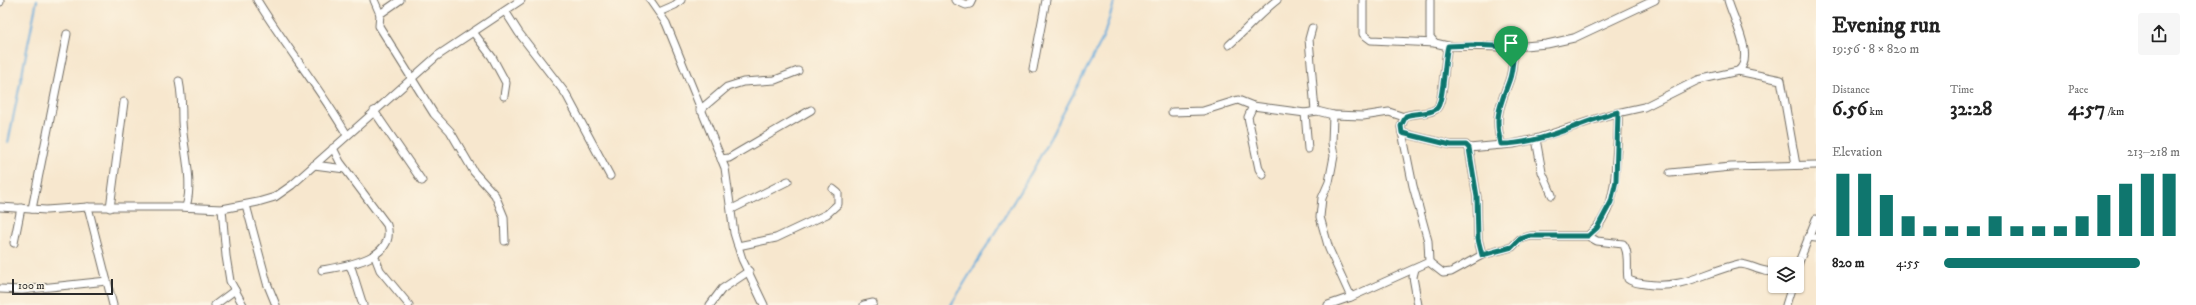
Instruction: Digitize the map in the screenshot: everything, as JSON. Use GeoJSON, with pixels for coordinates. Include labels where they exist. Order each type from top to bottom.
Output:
{"type":"FeatureCollection","features":[{"type":"Feature","properties":{"kind":"street"},"geometry":{"type":"LineString","coordinates":[[257,0],[281,38],[332,110],[347,135]]}},
{"type":"Feature","properties":{"kind":"street"},"geometry":{"type":"LineString","coordinates":[[374,0],[380,14],[379,26],[434,114],[450,131],[474,172],[495,195],[504,217],[505,241]]}},
{"type":"Feature","properties":{"kind":"street"},"geometry":{"type":"LineString","coordinates":[[380,14],[400,0]]}},
{"type":"Feature","properties":{"kind":"street"},"geometry":{"type":"LineString","coordinates":[[0,207],[32,209],[88,207],[186,207],[222,209],[246,205],[276,197],[292,185],[437,56],[521,0]]}},
{"type":"Feature","properties":{"kind":"street"},"geometry":{"type":"LineString","coordinates":[[650,0],[666,23],[700,110],[725,168],[732,209],[734,233],[761,304]]}},
{"type":"Feature","properties":{"kind":"street"},"geometry":{"type":"LineString","coordinates":[[659,12],[674,6],[681,0]]}},
{"type":"Feature","properties":{"kind":"street"},"geometry":{"type":"LineString","coordinates":[[955,0],[966,5],[970,4],[972,0]]}},
{"type":"Feature","properties":{"kind":"street"},"geometry":{"type":"LineString","coordinates":[[1034,69],[1046,0]]}},
{"type":"Feature","properties":{"kind":"street"},"geometry":{"type":"LineString","coordinates":[[1229,45],[1248,28],[1264,10],[1277,0]]}},
{"type":"Feature","properties":{"kind":"street"},"geometry":{"type":"LineString","coordinates":[[1363,0],[1363,34],[1371,40],[1435,43],[1448,46],[1514,47],[1547,44],[1574,38],[1646,2],[1655,0]]}},
{"type":"Feature","properties":{"kind":"street"},"geometry":{"type":"LineString","coordinates":[[1430,0],[1430,37],[1435,43]]}},
{"type":"Feature","properties":{"kind":"street"},"geometry":{"type":"LineString","coordinates":[[1728,0],[1731,12],[1738,26],[1743,45],[1745,61],[1742,68],[1738,71]]}},
{"type":"Feature","properties":{"kind":"street"},"geometry":{"type":"LineString","coordinates":[[505,11],[519,33],[566,94],[610,176]]}},
{"type":"Feature","properties":{"kind":"street"},"geometry":{"type":"LineString","coordinates":[[1312,28],[1309,39],[1315,112]]}},
{"type":"Feature","properties":{"kind":"street"},"geometry":{"type":"LineString","coordinates":[[473,32],[492,57],[506,83],[504,96]]}},
{"type":"Feature","properties":{"kind":"street"},"geometry":{"type":"LineString","coordinates":[[32,209],[67,34]]}},
{"type":"Feature","properties":{"kind":"street"},"geometry":{"type":"LineString","coordinates":[[1172,112],[1203,111],[1238,100],[1253,106],[1333,115],[1363,116],[1389,112],[1404,117],[1410,114],[1431,112],[1439,106],[1442,97],[1445,56],[1448,46]]}},
{"type":"Feature","properties":{"kind":"street"},"geometry":{"type":"LineString","coordinates":[[1501,144],[1498,134],[1498,111],[1511,74],[1514,47]]}},
{"type":"Feature","properties":{"kind":"street"},"geometry":{"type":"LineString","coordinates":[[700,110],[727,87],[749,82],[775,80],[798,71]]}},
{"type":"Feature","properties":{"kind":"street"},"geometry":{"type":"LineString","coordinates":[[1402,133],[1451,145],[1466,145],[1469,148],[1513,144],[1536,139],[1618,112],[1644,107],[1661,100],[1698,80],[1738,71],[1781,80],[1796,165]]}},
{"type":"Feature","properties":{"kind":"street"},"geometry":{"type":"LineString","coordinates":[[179,81],[183,104],[182,121],[190,194],[186,207]]}},
{"type":"Feature","properties":{"kind":"street"},"geometry":{"type":"LineString","coordinates":[[110,208],[124,102]]}},
{"type":"Feature","properties":{"kind":"street"},"geometry":{"type":"LineString","coordinates":[[1253,106],[1248,117],[1259,169],[1262,175]]}},
{"type":"Feature","properties":{"kind":"street"},"geometry":{"type":"LineString","coordinates":[[721,159],[729,158],[811,110]]}},
{"type":"Feature","properties":{"kind":"street"},"geometry":{"type":"LineString","coordinates":[[374,111],[422,181]]}},
{"type":"Feature","properties":{"kind":"street"},"geometry":{"type":"LineString","coordinates":[[1588,236],[1597,228],[1611,202],[1616,181],[1618,112]]}},
{"type":"Feature","properties":{"kind":"street"},"geometry":{"type":"LineString","coordinates":[[1305,113],[1308,149]]}},
{"type":"Feature","properties":{"kind":"street"},"geometry":{"type":"LineString","coordinates":[[1333,115],[1332,143],[1334,156],[1329,182],[1322,198],[1320,217],[1329,249],[1351,297]]}},
{"type":"Feature","properties":{"kind":"street"},"geometry":{"type":"LineString","coordinates":[[1404,117],[1401,126],[1402,133],[1413,186],[1428,241],[1429,262],[1443,273],[1451,272],[1482,255],[1512,247],[1520,239],[1530,236],[1588,236],[1597,241],[1623,244],[1627,254],[1626,264],[1628,278],[1632,282],[1658,286],[1675,285],[1739,264],[1749,265],[1763,272],[1768,272]]}},
{"type":"Feature","properties":{"kind":"street"},"geometry":{"type":"LineString","coordinates":[[1536,139],[1542,172],[1552,195]]}},
{"type":"Feature","properties":{"kind":"street"},"geometry":{"type":"LineString","coordinates":[[322,270],[348,265],[375,257],[388,238],[387,225],[345,169],[333,148]]}},
{"type":"Feature","properties":{"kind":"street"},"geometry":{"type":"LineString","coordinates":[[1469,148],[1477,197],[1478,239],[1482,255]]}},
{"type":"Feature","properties":{"kind":"street"},"geometry":{"type":"LineString","coordinates":[[314,165],[345,169]]}},
{"type":"Feature","properties":{"kind":"street"},"geometry":{"type":"LineString","coordinates":[[1670,173],[1731,167],[1816,165]]}},
{"type":"Feature","properties":{"kind":"street"},"geometry":{"type":"LineString","coordinates":[[732,209],[788,180]]}},
{"type":"Feature","properties":{"kind":"street"},"geometry":{"type":"LineString","coordinates":[[738,246],[776,238],[827,214],[838,204],[838,193],[833,188]]}},
{"type":"Feature","properties":{"kind":"street"},"geometry":{"type":"LineString","coordinates":[[246,205],[267,283],[276,305]]}},
{"type":"Feature","properties":{"kind":"street"},"geometry":{"type":"LineString","coordinates":[[88,207],[113,305]]}},
{"type":"Feature","properties":{"kind":"street"},"geometry":{"type":"LineString","coordinates":[[14,243],[21,208]]}},
{"type":"Feature","properties":{"kind":"street"},"geometry":{"type":"LineString","coordinates":[[222,209],[226,256],[230,281],[243,305]]}},
{"type":"Feature","properties":{"kind":"street"},"geometry":{"type":"LineString","coordinates":[[1800,257],[1816,219]]}},
{"type":"Feature","properties":{"kind":"street"},"geometry":{"type":"LineString","coordinates":[[1808,237],[1816,238]]}},
{"type":"Feature","properties":{"kind":"street"},"geometry":{"type":"LineString","coordinates":[[375,257],[380,270],[409,305]]}},
{"type":"Feature","properties":{"kind":"street"},"geometry":{"type":"LineString","coordinates":[[1328,305],[1351,297],[1392,277],[1415,269],[1429,262]]}},
{"type":"Feature","properties":{"kind":"street"},"geometry":{"type":"LineString","coordinates":[[348,265],[352,270],[363,305]]}},
{"type":"Feature","properties":{"kind":"street"},"geometry":{"type":"LineString","coordinates":[[1415,269],[1413,277],[1418,305]]}},
{"type":"Feature","properties":{"kind":"street"},"geometry":{"type":"LineString","coordinates":[[710,305],[722,289],[749,271]]}},
{"type":"Feature","properties":{"kind":"street"},"geometry":{"type":"LineString","coordinates":[[0,289],[22,290],[107,281]]}},
{"type":"Feature","properties":{"kind":"street"},"geometry":{"type":"LineString","coordinates":[[215,305],[235,290]]}},
{"type":"Feature","properties":{"kind":"street"},"geometry":{"type":"LineString","coordinates":[[1786,305],[1790,293]]}},
{"type":"Feature","properties":{"kind":"street"},"geometry":{"type":"LineString","coordinates":[[864,305],[873,303]]}},
{"type":"Feature","properties":{"kind":"waterway"},"geometry":{"type":"LineString","coordinates":[[8,143],[37,0]]}},
{"type":"Feature","properties":{"kind":"waterway"},"geometry":{"type":"LineString","coordinates":[[951,305],[1034,168],[1103,38],[1115,0]]}},
{"type":"Feature","properties":{"kind":"route"},"geometry":{"type":"LineString","coordinates":[[1472,45],[1514,47],[1511,67],[1509,81],[1500,100],[1498,111],[1498,134],[1501,144],[1513,144],[1536,139],[1618,112],[1619,135],[1616,158],[1616,181],[1611,202],[1604,217],[1597,228],[1588,236],[1530,236],[1520,239],[1512,247],[1482,255],[1478,239],[1477,197],[1469,148],[1466,145],[1451,145],[1402,133],[1401,126],[1403,118],[1406,116],[1410,114],[1431,112],[1436,110],[1439,106],[1442,97],[1443,67],[1448,46],[1472,45]]}}]}
